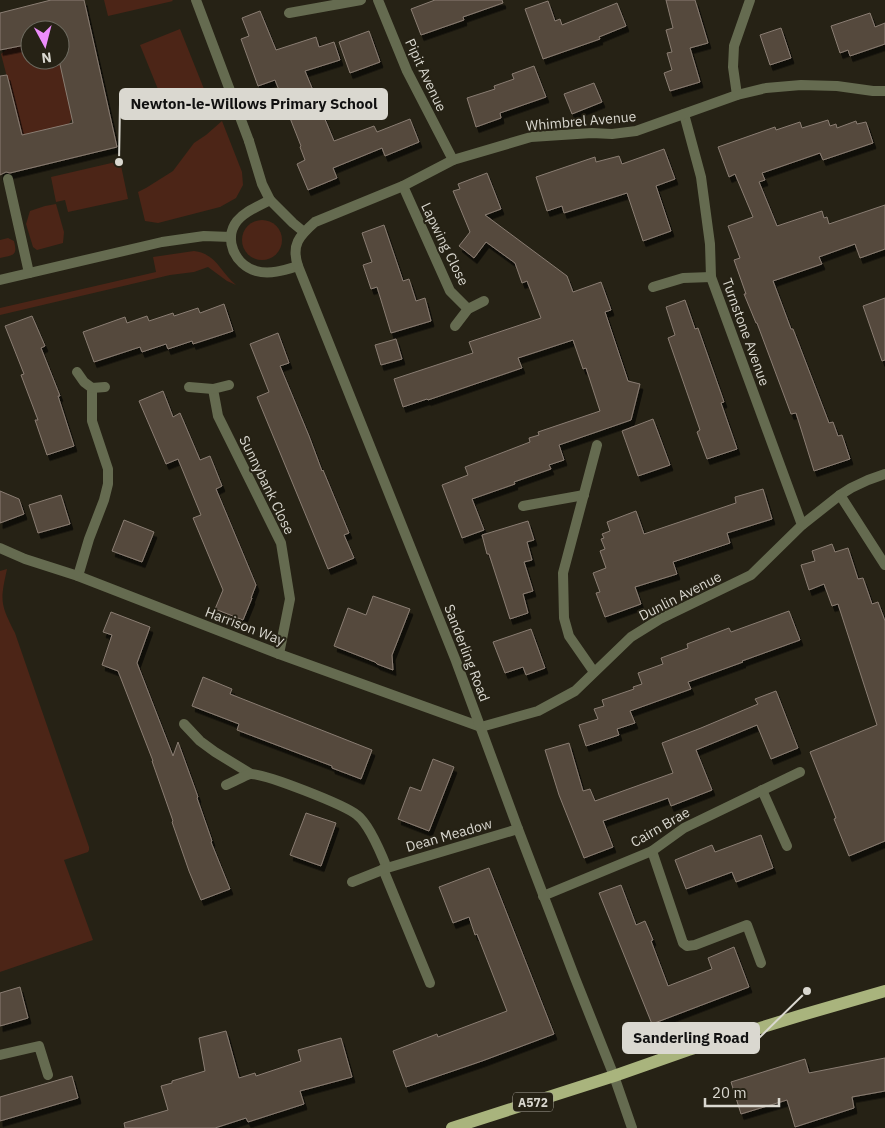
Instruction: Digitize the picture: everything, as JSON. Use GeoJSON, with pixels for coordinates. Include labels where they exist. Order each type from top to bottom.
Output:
{"type":"FeatureCollection","features":[{"type":"Feature","properties":{"kind":"main road","name":"A572"},"geometry":{"type":"LineString","coordinates":[[452,1128],[735,1035],[885,991]]}},
{"type":"Feature","properties":{"kind":"street"},"geometry":{"type":"LineString","coordinates":[[196,0],[249,141],[262,184],[270,200],[304,232]]}},
{"type":"Feature","properties":{"kind":"street"},"geometry":{"type":"LineString","coordinates":[[289,13],[361,0]]}},
{"type":"Feature","properties":{"kind":"street","name":"Pipit Avenue"},"geometry":{"type":"LineString","coordinates":[[378,0],[407,71],[453,160]]}},
{"type":"Feature","properties":{"kind":"street"},"geometry":{"type":"LineString","coordinates":[[737,95],[733,67],[734,46],[750,0]]}},
{"type":"Feature","properties":{"kind":"street","name":"Whimbrel Avenue"},"geometry":{"type":"LineString","coordinates":[[298,242],[304,232],[315,222],[402,186],[453,160],[531,137],[636,132],[737,95],[766,88],[801,85],[837,86],[885,91]]}},
{"type":"Feature","properties":{"kind":"street","name":"Turnstone Avenue"},"geometry":{"type":"LineString","coordinates":[[684,114],[701,177],[710,244],[711,277],[802,525]]}},
{"type":"Feature","properties":{"kind":"street"},"geometry":{"type":"LineString","coordinates":[[8,179],[29,273]]}},
{"type":"Feature","properties":{"kind":"street","name":"Lapwing Close"},"geometry":{"type":"LineString","coordinates":[[402,186],[450,291],[468,309]]}},
{"type":"Feature","properties":{"kind":"street"},"geometry":{"type":"LineString","coordinates":[[270,200],[236,221],[231,237],[233,252],[239,261],[256,271],[285,270],[298,266]]}},
{"type":"Feature","properties":{"kind":"street"},"geometry":{"type":"LineString","coordinates":[[0,280],[162,242],[204,236],[231,237]]}},
{"type":"Feature","properties":{"kind":"street","name":"Sanderling Road"},"geometry":{"type":"LineString","coordinates":[[298,242],[295,250],[298,266],[452,652],[574,978],[614,1076],[632,1128]]}},
{"type":"Feature","properties":{"kind":"street"},"geometry":{"type":"LineString","coordinates":[[653,287],[683,278],[711,277]]}},
{"type":"Feature","properties":{"kind":"street"},"geometry":{"type":"LineString","coordinates":[[455,326],[468,309],[484,301]]}},
{"type":"Feature","properties":{"kind":"street"},"geometry":{"type":"LineString","coordinates":[[77,372],[84,382],[92,388],[105,387]]}},
{"type":"Feature","properties":{"kind":"street"},"geometry":{"type":"LineString","coordinates":[[189,387],[213,389],[230,385]]}},
{"type":"Feature","properties":{"kind":"street"},"geometry":{"type":"LineString","coordinates":[[78,576],[108,484],[108,469],[92,421],[92,388]]}},
{"type":"Feature","properties":{"kind":"street","name":"Sunnybank Close"},"geometry":{"type":"LineString","coordinates":[[213,389],[218,416],[281,543],[290,599],[279,654]]}},
{"type":"Feature","properties":{"kind":"street"},"geometry":{"type":"LineString","coordinates":[[594,672],[569,636],[564,618],[563,573],[597,445]]}},
{"type":"Feature","properties":{"kind":"street","name":"Dunlin Avenue"},"geometry":{"type":"LineString","coordinates":[[481,727],[538,711],[575,691],[631,637],[660,620],[751,575],[802,525],[840,495],[868,480],[885,474]]}},
{"type":"Feature","properties":{"kind":"street"},"geometry":{"type":"LineString","coordinates":[[522,506],[584,495]]}},
{"type":"Feature","properties":{"kind":"street"},"geometry":{"type":"LineString","coordinates":[[840,495],[885,565]]}},
{"type":"Feature","properties":{"kind":"street","name":"Harrison Way"},"geometry":{"type":"LineString","coordinates":[[0,548],[25,559],[78,576],[279,654],[481,727]]}},
{"type":"Feature","properties":{"kind":"street"},"geometry":{"type":"LineString","coordinates":[[184,724],[200,741],[251,774],[278,780],[343,806],[358,815],[370,833],[430,983]]}},
{"type":"Feature","properties":{"kind":"street","name":"Cairn Brae"},"geometry":{"type":"LineString","coordinates":[[543,896],[652,850],[684,828],[800,772]]}},
{"type":"Feature","properties":{"kind":"street"},"geometry":{"type":"LineString","coordinates":[[226,785],[251,774]]}},
{"type":"Feature","properties":{"kind":"street"},"geometry":{"type":"LineString","coordinates":[[762,790],[788,846]]}},
{"type":"Feature","properties":{"kind":"street","name":"Dean Meadow"},"geometry":{"type":"LineString","coordinates":[[352,882],[385,869],[518,829]]}},
{"type":"Feature","properties":{"kind":"street"},"geometry":{"type":"LineString","coordinates":[[652,850],[683,943],[687,946],[695,945],[747,925],[761,963]]}},
{"type":"Feature","properties":{"kind":"street"},"geometry":{"type":"LineString","coordinates":[[0,1055],[40,1046],[48,1075]]}},
{"type":"Feature","properties":{"kind":"shaded area"},"geometry":{"type":"Polygon","coordinates":[[[104,0],[172,0],[173,1],[108,16],[104,0]]]}},
{"type":"Feature","properties":{"kind":"shaded area"},"geometry":{"type":"Polygon","coordinates":[[[180,29],[206,94],[166,109],[140,45],[180,29]]]}},
{"type":"Feature","properties":{"kind":"shaded area"},"geometry":{"type":"Polygon","coordinates":[[[20,46],[20,70],[61,70],[72,119],[68,125],[22,135],[1,54],[7,49],[20,46]]]}},
{"type":"Feature","properties":{"kind":"shaded area"},"geometry":{"type":"Polygon","coordinates":[[[222,121],[242,172],[243,185],[236,198],[220,207],[158,223],[145,221],[138,192],[173,171],[194,143],[222,121]]]}},
{"type":"Feature","properties":{"kind":"shaded area"},"geometry":{"type":"Polygon","coordinates":[[[120,161],[128,199],[68,212],[65,200],[56,202],[51,177],[120,161]]]}},
{"type":"Feature","properties":{"kind":"shaded area"},"geometry":{"type":"Polygon","coordinates":[[[56,204],[64,232],[63,243],[37,250],[33,247],[26,224],[30,211],[56,204]]]}},
{"type":"Feature","properties":{"kind":"shaded area"},"geometry":{"type":"Polygon","coordinates":[[[262,220],[276,226],[282,240],[276,254],[262,260],[248,254],[242,240],[248,226],[262,220]]]}},
{"type":"Feature","properties":{"kind":"shaded area"},"geometry":{"type":"Polygon","coordinates":[[[8,238],[14,241],[15,252],[0,258],[0,240],[8,238]]]}},
{"type":"Feature","properties":{"kind":"shaded area"},"geometry":{"type":"Polygon","coordinates":[[[194,251],[208,256],[218,264],[236,285],[227,281],[208,267],[194,272],[170,275],[0,315],[0,308],[156,272],[153,257],[194,251]]]}},
{"type":"Feature","properties":{"kind":"shaded area"},"geometry":{"type":"Polygon","coordinates":[[[7,569],[2,596],[6,615],[15,633],[89,847],[88,852],[64,860],[93,940],[0,972],[0,571],[7,569]]]}},
{"type":"Feature","properties":{"kind":"building"},"geometry":{"type":"Polygon","coordinates":[[[51,0],[84,0],[117,147],[10,173],[6,172],[0,175],[0,76],[7,75],[22,135],[73,123],[61,70],[70,70],[70,20],[20,20],[20,46],[0,50],[0,13],[51,0]]]}},
{"type":"Feature","properties":{"kind":"building"},"geometry":{"type":"Polygon","coordinates":[[[435,0],[502,0],[503,3],[463,17],[464,20],[421,35],[411,9],[435,0]]]}},
{"type":"Feature","properties":{"kind":"building"},"geometry":{"type":"Polygon","coordinates":[[[666,0],[695,0],[708,43],[690,48],[700,82],[670,91],[664,73],[672,70],[667,53],[672,52],[666,30],[673,28],[666,0]]]}},
{"type":"Feature","properties":{"kind":"building"},"geometry":{"type":"Polygon","coordinates":[[[548,1],[555,21],[560,19],[562,25],[617,3],[626,26],[599,37],[600,39],[543,59],[525,9],[548,1]]]}},
{"type":"Feature","properties":{"kind":"building"},"geometry":{"type":"Polygon","coordinates":[[[260,11],[276,50],[316,37],[319,47],[334,42],[340,60],[305,71],[334,141],[374,126],[377,132],[410,119],[419,142],[385,156],[382,148],[333,168],[337,178],[308,190],[297,164],[305,160],[301,146],[275,80],[258,86],[241,39],[249,36],[242,18],[260,11]]]}},
{"type":"Feature","properties":{"kind":"building"},"geometry":{"type":"Polygon","coordinates":[[[870,13],[875,27],[885,23],[885,44],[850,56],[848,50],[840,53],[831,26],[870,13]]]}},
{"type":"Feature","properties":{"kind":"building"},"geometry":{"type":"Polygon","coordinates":[[[781,28],[791,58],[770,65],[760,35],[781,28]]]}},
{"type":"Feature","properties":{"kind":"building"},"geometry":{"type":"Polygon","coordinates":[[[369,31],[380,62],[350,73],[339,42],[369,31]]]}},
{"type":"Feature","properties":{"kind":"building"},"geometry":{"type":"Polygon","coordinates":[[[534,66],[546,97],[500,113],[501,118],[476,127],[467,98],[495,89],[494,86],[514,79],[512,74],[534,66]]]}},
{"type":"Feature","properties":{"kind":"building"},"geometry":{"type":"Polygon","coordinates":[[[594,83],[602,102],[572,114],[564,94],[594,83]]]}},
{"type":"Feature","properties":{"kind":"building"},"geometry":{"type":"Polygon","coordinates":[[[828,120],[830,126],[836,124],[837,128],[856,121],[857,124],[866,122],[873,143],[823,160],[820,153],[762,173],[765,180],[759,182],[777,226],[822,211],[824,218],[827,217],[829,224],[885,205],[885,249],[860,258],[855,244],[819,257],[822,264],[773,281],[829,423],[833,422],[838,436],[842,435],[850,459],[814,471],[796,413],[791,414],[757,323],[744,294],[746,294],[734,260],[740,258],[728,226],[753,217],[735,174],[729,177],[718,147],[775,127],[776,130],[800,122],[802,128],[828,120]]]}},
{"type":"Feature","properties":{"kind":"building"},"geometry":{"type":"Polygon","coordinates":[[[664,149],[675,179],[656,186],[671,231],[643,241],[627,193],[564,213],[562,206],[547,211],[536,177],[595,157],[596,162],[619,156],[622,164],[664,149]]]}},
{"type":"Feature","properties":{"kind":"building"},"geometry":{"type":"Polygon","coordinates":[[[487,173],[501,209],[485,215],[567,276],[573,292],[601,282],[611,310],[605,312],[628,381],[640,384],[631,420],[559,445],[564,460],[549,465],[551,469],[472,499],[484,530],[462,538],[442,485],[468,475],[465,467],[530,442],[529,438],[539,435],[538,432],[600,411],[586,368],[583,369],[573,340],[518,358],[522,368],[403,407],[394,379],[473,353],[469,342],[541,318],[527,281],[522,283],[515,263],[486,242],[474,258],[459,246],[470,232],[453,191],[460,189],[458,184],[487,173]]]}},
{"type":"Feature","properties":{"kind":"building"},"geometry":{"type":"Polygon","coordinates":[[[384,225],[403,281],[409,279],[416,301],[425,298],[431,321],[391,333],[377,287],[371,289],[363,265],[372,262],[362,233],[384,225]]]}},
{"type":"Feature","properties":{"kind":"building"},"geometry":{"type":"Polygon","coordinates":[[[885,298],[885,360],[882,361],[863,306],[885,298]]]}},
{"type":"Feature","properties":{"kind":"building"},"geometry":{"type":"Polygon","coordinates":[[[685,300],[695,329],[698,328],[724,402],[721,403],[737,449],[707,459],[697,432],[700,430],[668,338],[675,335],[666,307],[685,300]]]}},
{"type":"Feature","properties":{"kind":"building"},"geometry":{"type":"Polygon","coordinates":[[[224,304],[233,331],[193,344],[192,341],[168,349],[166,344],[142,352],[140,347],[94,362],[83,332],[125,317],[127,323],[147,316],[149,321],[173,313],[174,316],[198,308],[200,313],[224,304]]]}},
{"type":"Feature","properties":{"kind":"building"},"geometry":{"type":"Polygon","coordinates":[[[32,316],[45,346],[41,348],[60,396],[58,396],[74,446],[47,455],[35,420],[38,420],[21,375],[24,374],[5,326],[32,316]]]}},
{"type":"Feature","properties":{"kind":"building"},"geometry":{"type":"Polygon","coordinates":[[[278,333],[289,363],[280,366],[349,533],[344,535],[354,558],[328,569],[257,397],[269,392],[250,344],[278,333]]]}},
{"type":"Feature","properties":{"kind":"building"},"geometry":{"type":"Polygon","coordinates":[[[396,339],[402,359],[381,365],[375,345],[396,339]]]}},
{"type":"Feature","properties":{"kind":"building"},"geometry":{"type":"Polygon","coordinates":[[[163,391],[173,417],[180,413],[200,460],[210,456],[222,486],[216,489],[256,585],[243,620],[215,609],[223,590],[193,518],[201,515],[178,459],[166,464],[139,401],[163,391]]]}},
{"type":"Feature","properties":{"kind":"building"},"geometry":{"type":"Polygon","coordinates":[[[653,419],[670,465],[638,476],[622,431],[653,419]]]}},
{"type":"Feature","properties":{"kind":"building"},"geometry":{"type":"Polygon","coordinates":[[[763,489],[772,519],[727,533],[730,543],[673,562],[677,574],[635,587],[641,604],[605,617],[596,593],[600,592],[593,573],[606,568],[600,551],[605,549],[601,539],[604,538],[602,534],[610,531],[607,522],[636,511],[644,534],[736,503],[735,497],[763,489]]]}},
{"type":"Feature","properties":{"kind":"building"},"geometry":{"type":"Polygon","coordinates":[[[0,491],[19,499],[24,514],[0,523],[0,491]]]}},
{"type":"Feature","properties":{"kind":"building"},"geometry":{"type":"Polygon","coordinates":[[[61,495],[70,524],[38,533],[29,505],[61,495]]]}},
{"type":"Feature","properties":{"kind":"building"},"geometry":{"type":"Polygon","coordinates":[[[124,520],[154,532],[142,562],[112,551],[124,520]]]}},
{"type":"Feature","properties":{"kind":"building"},"geometry":{"type":"Polygon","coordinates":[[[528,521],[534,540],[527,542],[532,560],[524,562],[533,591],[523,594],[528,613],[510,619],[482,535],[528,521]]]}},
{"type":"Feature","properties":{"kind":"building"},"geometry":{"type":"Polygon","coordinates":[[[832,544],[835,552],[848,548],[858,579],[863,578],[872,604],[878,602],[885,621],[885,841],[849,856],[810,752],[877,725],[838,604],[832,606],[824,584],[809,590],[801,565],[815,561],[812,551],[832,544]]]}},
{"type":"Feature","properties":{"kind":"building"},"geometry":{"type":"Polygon","coordinates":[[[373,596],[410,609],[392,655],[393,670],[334,646],[348,608],[366,615],[373,596]]]}},
{"type":"Feature","properties":{"kind":"building"},"geometry":{"type":"Polygon","coordinates":[[[789,611],[800,640],[688,682],[691,689],[630,711],[635,723],[617,729],[619,735],[586,746],[579,725],[598,719],[594,709],[604,706],[602,700],[634,689],[633,687],[642,684],[638,673],[663,664],[661,658],[688,648],[687,644],[729,628],[731,632],[789,611]]]}},
{"type":"Feature","properties":{"kind":"building"},"geometry":{"type":"Polygon","coordinates":[[[111,612],[150,627],[137,663],[173,756],[178,742],[198,797],[211,842],[230,889],[201,900],[172,822],[153,761],[118,671],[102,665],[112,635],[103,632],[111,612]]]}},
{"type":"Feature","properties":{"kind":"building"},"geometry":{"type":"Polygon","coordinates":[[[531,629],[545,668],[526,675],[523,667],[505,673],[493,642],[531,629]]]}},
{"type":"Feature","properties":{"kind":"building"},"geometry":{"type":"Polygon","coordinates":[[[203,677],[232,689],[230,694],[372,750],[361,779],[237,730],[239,724],[192,706],[203,677]]]}},
{"type":"Feature","properties":{"kind":"building"},"geometry":{"type":"Polygon","coordinates":[[[776,691],[798,748],[771,759],[757,725],[696,750],[712,790],[671,806],[668,798],[603,821],[613,847],[584,858],[559,795],[545,750],[569,743],[583,791],[590,789],[595,801],[673,773],[662,743],[758,704],[755,699],[776,691]]]}},
{"type":"Feature","properties":{"kind":"building"},"geometry":{"type":"Polygon","coordinates":[[[433,759],[454,767],[429,831],[398,819],[410,787],[421,791],[433,759]]]}},
{"type":"Feature","properties":{"kind":"building"},"geometry":{"type":"Polygon","coordinates":[[[306,813],[336,823],[321,866],[290,855],[306,813]]]}},
{"type":"Feature","properties":{"kind":"building"},"geometry":{"type":"Polygon","coordinates":[[[761,835],[773,868],[736,882],[732,872],[686,889],[675,860],[712,845],[715,852],[761,835]]]}},
{"type":"Feature","properties":{"kind":"building"},"geometry":{"type":"Polygon","coordinates":[[[489,868],[554,1034],[406,1087],[393,1051],[437,1034],[438,1037],[507,1011],[469,917],[453,923],[439,887],[489,868]]]}},
{"type":"Feature","properties":{"kind":"building"},"geometry":{"type":"Polygon","coordinates":[[[621,885],[636,925],[645,921],[668,986],[712,969],[708,958],[734,947],[749,987],[652,1024],[599,893],[621,885]]]}},
{"type":"Feature","properties":{"kind":"building"},"geometry":{"type":"Polygon","coordinates":[[[20,987],[28,1018],[0,1026],[0,993],[20,987]]]}},
{"type":"Feature","properties":{"kind":"building"},"geometry":{"type":"Polygon","coordinates":[[[226,1031],[239,1078],[255,1073],[256,1076],[301,1061],[298,1050],[341,1038],[352,1077],[300,1091],[304,1104],[248,1122],[246,1118],[215,1128],[125,1128],[124,1123],[168,1110],[161,1086],[205,1071],[199,1038],[226,1031]]]}},
{"type":"Feature","properties":{"kind":"building"},"geometry":{"type":"Polygon","coordinates":[[[885,1058],[885,1091],[852,1097],[854,1108],[795,1127],[787,1100],[741,1114],[731,1082],[805,1059],[809,1073],[885,1058]]]}},
{"type":"Feature","properties":{"kind":"building"},"geometry":{"type":"Polygon","coordinates":[[[72,1076],[78,1098],[0,1121],[0,1097],[72,1076]]]}},
{"type":"Feature","properties":{"kind":"place","name":"Newton-le-Willows Primary School"},"geometry":{"type":"Point","coordinates":[119,162]}},
{"type":"Feature","properties":{"kind":"place","name":"Sanderling Road"},"geometry":{"type":"Point","coordinates":[807,991]}}]}
